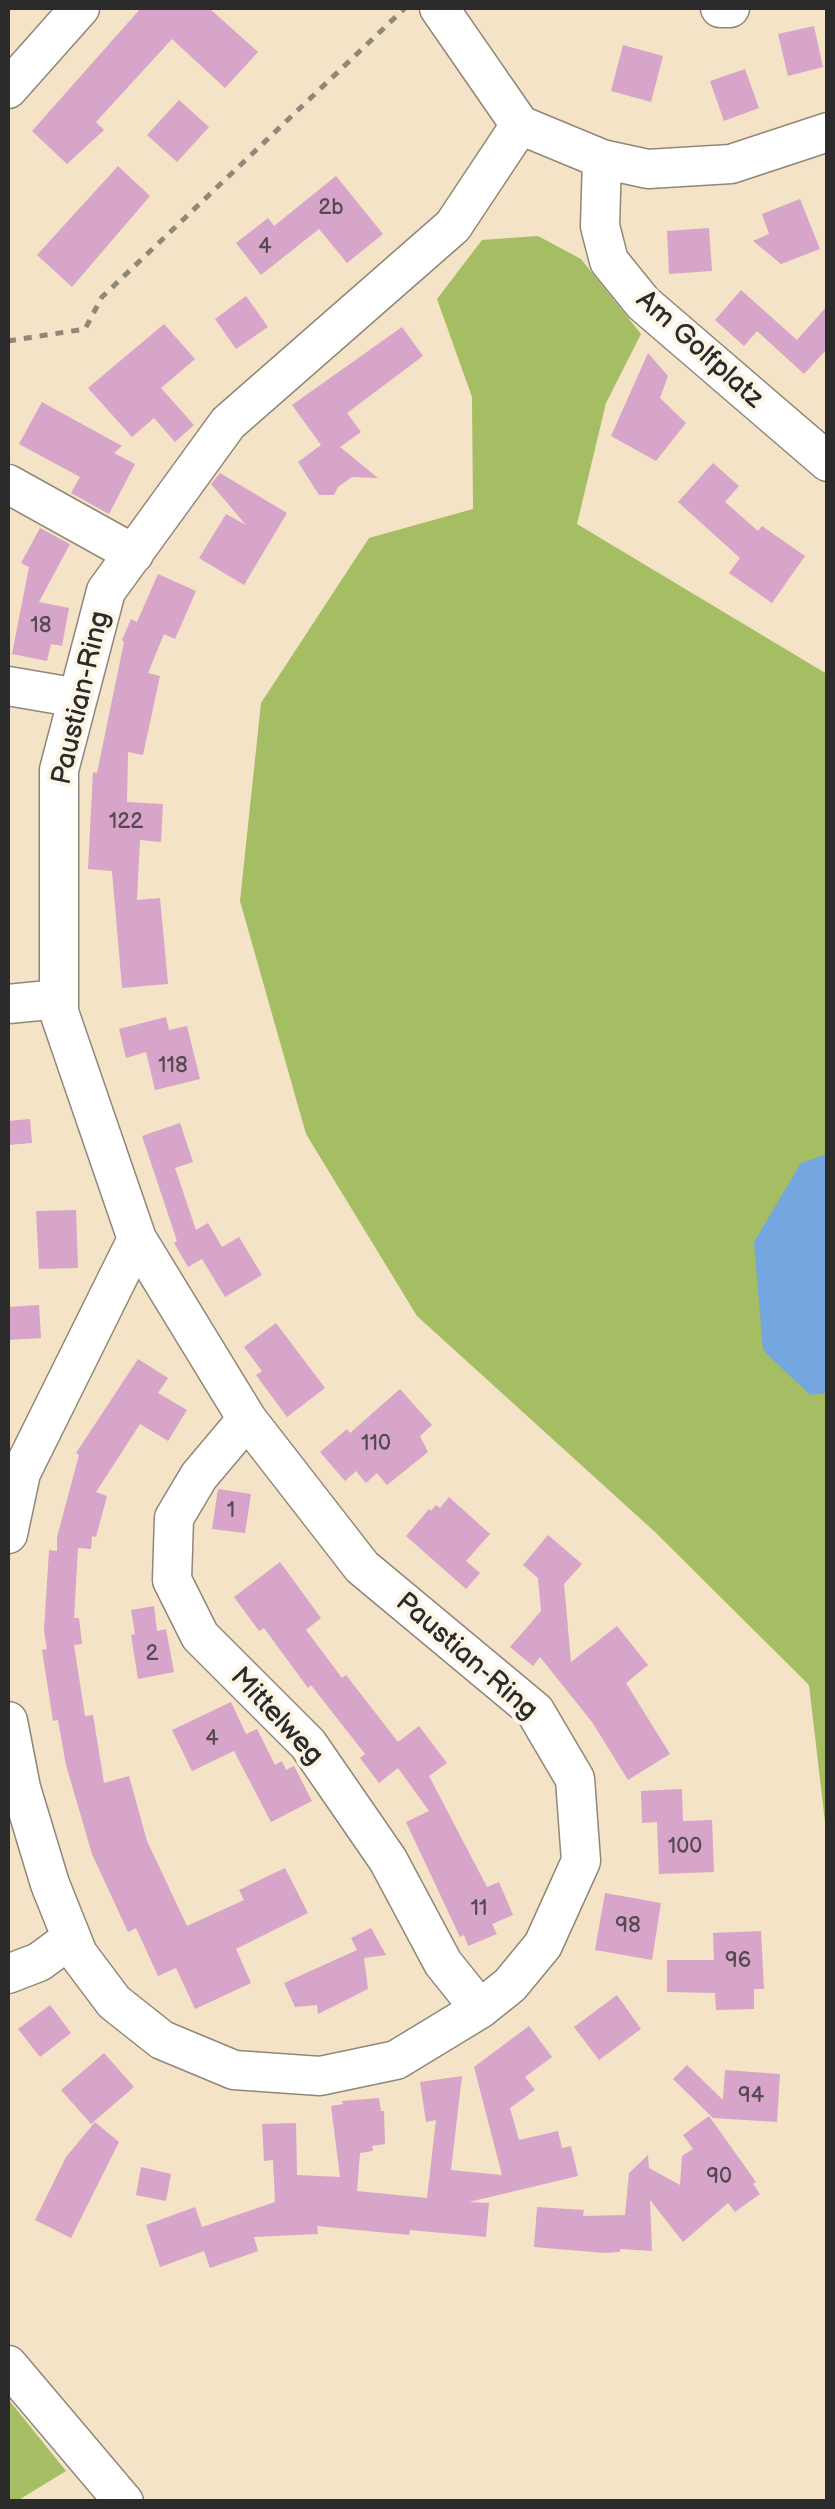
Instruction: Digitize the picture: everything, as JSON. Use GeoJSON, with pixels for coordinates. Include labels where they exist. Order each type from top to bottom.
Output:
{"type":"FeatureCollection","features":[{"type":"Feature","properties":{"kind":"street"},"geometry":{"type":"LineString","coordinates":[[8,89],[80,8]]}},
{"type":"Feature","properties":{"kind":"street"},"geometry":{"type":"LineString","coordinates":[[439,8],[520,126],[602,159],[648,170],[731,164],[828,132]]}},
{"type":"Feature","properties":{"kind":"street"},"geometry":{"type":"LineString","coordinates":[[720,8],[730,8]]}},
{"type":"Feature","properties":{"kind":"street","name":"Paustian-Ring"},"geometry":{"type":"LineString","coordinates":[[8,1721],[20,1788],[70,1940],[114,2002],[139,2022],[162,2040],[234,2070],[320,2076],[396,2060],[480,2009],[510,1985],[544,1945],[581,1861],[575,1779],[535,1711],[362,1568],[247,1419],[137,1239],[59,1012],[59,770],[106,592],[228,423],[454,226],[520,126]]}},
{"type":"Feature","properties":{"kind":"street","name":"Am Golfplatz"},"geometry":{"type":"LineString","coordinates":[[602,159],[600,226],[609,261],[642,303],[828,462]]}},
{"type":"Feature","properties":{"kind":"street"},"geometry":{"type":"LineString","coordinates":[[8,484],[134,554]]}},
{"type":"Feature","properties":{"kind":"street"},"geometry":{"type":"LineString","coordinates":[[8,686],[78,698]]}},
{"type":"Feature","properties":{"kind":"street"},"geometry":{"type":"LineString","coordinates":[[8,1004],[59,999]]}},
{"type":"Feature","properties":{"kind":"street"},"geometry":{"type":"LineString","coordinates":[[8,1534],[21,1473],[137,1239]]}},
{"type":"Feature","properties":{"kind":"street","name":"Mittelweg"},"geometry":{"type":"LineString","coordinates":[[247,1419],[199,1476],[174,1518],[172,1580],[200,1636],[308,1744],[388,1860],[443,1963],[480,2009]]}},
{"type":"Feature","properties":{"kind":"street"},"geometry":{"type":"LineString","coordinates":[[8,1974],[39,1962],[70,1940]]}},
{"type":"Feature","properties":{"kind":"street"},"geometry":{"type":"LineString","coordinates":[[8,2365],[124,2502]]}},
{"type":"Feature","properties":{"kind":"path"},"geometry":{"type":"LineString","coordinates":[[8,341],[85,329],[102,297],[405,8]]}},
{"type":"Feature","properties":{"kind":"green space"},"geometry":{"type":"Polygon","coordinates":[[[538,236],[581,259],[641,334],[606,403],[577,524],[827,674],[827,1839],[809,1685],[655,1532],[417,1316],[306,1134],[240,901],[261,703],[369,538],[473,509],[472,397],[437,299],[482,240],[538,236]]]}},
{"type":"Feature","properties":{"kind":"green space"},"geometry":{"type":"Polygon","coordinates":[[[8,2399],[66,2471],[17,2501],[8,2501],[8,2399]]]}},
{"type":"Feature","properties":{"kind":"water"},"geometry":{"type":"Polygon","coordinates":[[[827,1154],[827,1393],[810,1395],[763,1350],[754,1242],[801,1163],[827,1154]]]}},
{"type":"Feature","properties":{"kind":"building"},"geometry":{"type":"Polygon","coordinates":[[[141,8],[209,8],[258,52],[225,88],[172,39],[96,122],[104,130],[67,164],[32,131],[141,8]]]}},
{"type":"Feature","properties":{"kind":"building"},"geometry":{"type":"Polygon","coordinates":[[[814,26],[823,67],[788,76],[778,34],[814,26]]]}},
{"type":"Feature","properties":{"kind":"building"},"geometry":{"type":"Polygon","coordinates":[[[623,45],[663,56],[651,102],[611,91],[623,45]]]}},
{"type":"Feature","properties":{"kind":"building"},"geometry":{"type":"Polygon","coordinates":[[[745,69],[759,108],[724,121],[710,81],[745,69]]]}},
{"type":"Feature","properties":{"kind":"building"},"geometry":{"type":"Polygon","coordinates":[[[179,100],[209,127],[177,162],[147,135],[179,100]]]}},
{"type":"Feature","properties":{"kind":"building"},"geometry":{"type":"Polygon","coordinates":[[[118,166],[150,196],[72,287],[37,255],[118,166]]]}},
{"type":"Feature","properties":{"kind":"building"},"geometry":{"type":"Polygon","coordinates":[[[336,176],[383,234],[347,263],[319,229],[261,275],[236,243],[268,218],[274,226],[336,176]]]}},
{"type":"Feature","properties":{"kind":"building"},"geometry":{"type":"Polygon","coordinates":[[[800,199],[820,249],[781,264],[753,241],[769,234],[762,214],[800,199]]]}},
{"type":"Feature","properties":{"kind":"building"},"geometry":{"type":"Polygon","coordinates":[[[709,228],[712,271],[669,274],[667,231],[709,228]]]}},
{"type":"Feature","properties":{"kind":"building"},"geometry":{"type":"Polygon","coordinates":[[[741,290],[797,340],[828,305],[828,348],[804,374],[757,331],[744,346],[715,320],[741,290]]]}},
{"type":"Feature","properties":{"kind":"building"},"geometry":{"type":"Polygon","coordinates":[[[246,296],[268,327],[236,349],[215,319],[246,296]]]}},
{"type":"Feature","properties":{"kind":"building"},"geometry":{"type":"Polygon","coordinates":[[[164,324],[195,359],[161,388],[194,425],[175,442],[154,418],[132,437],[88,388],[164,324]]]}},
{"type":"Feature","properties":{"kind":"building"},"geometry":{"type":"Polygon","coordinates":[[[402,327],[423,356],[347,413],[361,432],[340,447],[378,478],[352,477],[334,495],[319,495],[298,462],[321,445],[292,405],[402,327]]]}},
{"type":"Feature","properties":{"kind":"building"},"geometry":{"type":"Polygon","coordinates":[[[648,353],[668,376],[660,398],[686,423],[656,461],[611,436],[648,353]]]}},
{"type":"Feature","properties":{"kind":"building"},"geometry":{"type":"Polygon","coordinates":[[[42,402],[122,446],[114,453],[135,464],[109,514],[71,493],[80,477],[19,444],[42,402]]]}},
{"type":"Feature","properties":{"kind":"building"},"geometry":{"type":"Polygon","coordinates":[[[713,463],[739,486],[725,502],[758,531],[762,526],[805,556],[772,603],[729,573],[740,558],[678,502],[713,463]]]}},
{"type":"Feature","properties":{"kind":"building"},"geometry":{"type":"Polygon","coordinates":[[[220,473],[287,513],[244,585],[199,558],[226,514],[246,525],[211,484],[220,473]]]}},
{"type":"Feature","properties":{"kind":"building"},"geometry":{"type":"Polygon","coordinates":[[[40,528],[70,544],[39,602],[69,608],[62,646],[51,644],[47,661],[12,654],[29,567],[21,563],[40,528]]]}},
{"type":"Feature","properties":{"kind":"building"},"geometry":{"type":"Polygon","coordinates":[[[158,574],[196,591],[175,639],[164,634],[148,673],[160,676],[143,755],[128,752],[127,802],[163,804],[161,842],[140,840],[137,900],[160,898],[168,984],[122,988],[112,871],[88,869],[93,772],[97,773],[122,640],[131,619],[137,622],[158,574]]]}},
{"type":"Feature","properties":{"kind":"building"},"geometry":{"type":"Polygon","coordinates":[[[166,1017],[169,1030],[187,1026],[200,1079],[155,1090],[146,1052],[126,1058],[119,1029],[166,1017]]]}},
{"type":"Feature","properties":{"kind":"building"},"geometry":{"type":"Polygon","coordinates":[[[30,1119],[32,1143],[8,1145],[8,1121],[30,1119]]]}},
{"type":"Feature","properties":{"kind":"building"},"geometry":{"type":"Polygon","coordinates":[[[180,1123],[193,1162],[175,1168],[196,1230],[208,1223],[222,1247],[239,1237],[262,1275],[225,1297],[202,1259],[188,1267],[174,1243],[177,1241],[142,1136],[180,1123]]]}},
{"type":"Feature","properties":{"kind":"building"},"geometry":{"type":"Polygon","coordinates":[[[76,1210],[78,1268],[39,1269],[36,1211],[76,1210]]]}},
{"type":"Feature","properties":{"kind":"building"},"geometry":{"type":"Polygon","coordinates":[[[39,1305],[41,1338],[8,1340],[8,1307],[39,1305]]]}},
{"type":"Feature","properties":{"kind":"building"},"geometry":{"type":"Polygon","coordinates":[[[276,1323],[325,1388],[287,1417],[256,1375],[262,1371],[244,1347],[276,1323]]]}},
{"type":"Feature","properties":{"kind":"building"},"geometry":{"type":"Polygon","coordinates":[[[138,1359],[168,1378],[158,1393],[187,1410],[168,1441],[140,1424],[96,1492],[107,1496],[91,1549],[78,1548],[74,1618],[79,1618],[82,1644],[74,1645],[85,1716],[93,1715],[104,1783],[129,1776],[147,1841],[187,1926],[244,1900],[239,1890],[285,1868],[308,1913],[236,1949],[251,1983],[195,2009],[176,1968],[158,1976],[136,1928],[128,1932],[92,1854],[66,1765],[58,1720],[53,1721],[42,1650],[47,1649],[44,1631],[49,1550],[57,1551],[57,1537],[79,1455],[76,1453],[138,1359]]]}},
{"type":"Feature","properties":{"kind":"building"},"geometry":{"type":"Polygon","coordinates":[[[400,1389],[432,1425],[420,1436],[428,1452],[387,1485],[377,1473],[366,1483],[356,1471],[345,1481],[320,1452],[347,1429],[350,1433],[400,1389]]]}},
{"type":"Feature","properties":{"kind":"building"},"geometry":{"type":"Polygon","coordinates":[[[218,1489],[251,1494],[245,1533],[212,1529],[218,1489]]]}},
{"type":"Feature","properties":{"kind":"building"},"geometry":{"type":"Polygon","coordinates":[[[449,1497],[490,1534],[466,1561],[480,1573],[466,1589],[406,1536],[429,1509],[436,1505],[440,1508],[449,1497]]]}},
{"type":"Feature","properties":{"kind":"building"},"geometry":{"type":"Polygon","coordinates":[[[548,1535],[582,1564],[564,1584],[571,1662],[617,1626],[648,1665],[626,1683],[670,1754],[628,1780],[592,1722],[540,1657],[533,1666],[510,1647],[541,1611],[538,1578],[523,1565],[548,1535]]]}},
{"type":"Feature","properties":{"kind":"building"},"geometry":{"type":"Polygon","coordinates":[[[280,1562],[321,1618],[306,1630],[342,1678],[346,1675],[398,1742],[419,1726],[447,1763],[429,1776],[487,1887],[499,1882],[513,1915],[492,1924],[497,1934],[468,1946],[464,1935],[460,1937],[406,1822],[429,1811],[398,1768],[379,1783],[360,1758],[365,1754],[311,1685],[308,1688],[264,1628],[259,1631],[234,1597],[280,1562]]]}},
{"type":"Feature","properties":{"kind":"building"},"geometry":{"type":"Polygon","coordinates":[[[154,1606],[157,1631],[166,1629],[174,1672],[138,1679],[131,1610],[154,1606]]]}},
{"type":"Feature","properties":{"kind":"building"},"geometry":{"type":"Polygon","coordinates":[[[231,1702],[246,1734],[257,1729],[275,1765],[282,1761],[286,1770],[294,1766],[312,1801],[271,1822],[234,1751],[192,1771],[172,1730],[231,1702]]]}},
{"type":"Feature","properties":{"kind":"building"},"geometry":{"type":"Polygon","coordinates":[[[682,1789],[683,1821],[712,1820],[714,1872],[659,1874],[657,1822],[642,1823],[641,1791],[682,1789]]]}},
{"type":"Feature","properties":{"kind":"building"},"geometry":{"type":"Polygon","coordinates":[[[605,1893],[661,1903],[652,1960],[595,1950],[605,1893]]]}},
{"type":"Feature","properties":{"kind":"building"},"geometry":{"type":"Polygon","coordinates":[[[371,1928],[386,1955],[364,1958],[368,1989],[318,2014],[317,2005],[295,2007],[284,1983],[357,1950],[351,1938],[371,1928]]]}},
{"type":"Feature","properties":{"kind":"building"},"geometry":{"type":"Polygon","coordinates":[[[761,1931],[764,1989],[754,1989],[754,2009],[716,2010],[715,1993],[667,1992],[667,1960],[714,1960],[713,1933],[761,1931]]]}},
{"type":"Feature","properties":{"kind":"building"},"geometry":{"type":"Polygon","coordinates":[[[617,1995],[641,2029],[599,2060],[574,2027],[617,1995]]]}},
{"type":"Feature","properties":{"kind":"building"},"geometry":{"type":"Polygon","coordinates":[[[50,2005],[71,2033],[40,2057],[18,2029],[50,2005]]]}},
{"type":"Feature","properties":{"kind":"building"},"geometry":{"type":"Polygon","coordinates":[[[529,2026],[552,2057],[525,2077],[535,2090],[510,2108],[519,2140],[558,2131],[562,2148],[571,2146],[578,2176],[469,2202],[489,2203],[486,2237],[410,2230],[409,2235],[317,2226],[318,2234],[254,2237],[258,2251],[210,2268],[204,2251],[160,2267],[146,2225],[195,2207],[202,2227],[275,2202],[273,2160],[264,2161],[262,2124],[296,2123],[297,2175],[340,2177],[331,2106],[343,2104],[342,2101],[379,2098],[384,2111],[385,2144],[360,2153],[357,2191],[427,2198],[436,2120],[426,2122],[420,2082],[462,2076],[451,2170],[502,2175],[474,2067],[529,2026]]]}},
{"type":"Feature","properties":{"kind":"building"},"geometry":{"type":"Polygon","coordinates":[[[104,2053],[134,2087],[91,2124],[61,2090],[104,2053]]]}},
{"type":"Feature","properties":{"kind":"building"},"geometry":{"type":"Polygon","coordinates":[[[687,2065],[723,2100],[725,2070],[780,2074],[777,2122],[713,2118],[673,2079],[687,2065]]]}},
{"type":"Feature","properties":{"kind":"building"},"geometry":{"type":"Polygon","coordinates":[[[709,2116],[756,2182],[753,2184],[760,2194],[735,2212],[728,2203],[683,2242],[650,2200],[652,2251],[620,2249],[605,2253],[534,2247],[537,2207],[584,2210],[583,2216],[625,2215],[629,2173],[648,2155],[649,2168],[680,2185],[682,2156],[693,2149],[683,2135],[709,2116]]]}},
{"type":"Feature","properties":{"kind":"building"},"geometry":{"type":"Polygon","coordinates":[[[95,2122],[119,2142],[71,2238],[35,2220],[66,2157],[95,2122]]]}},
{"type":"Feature","properties":{"kind":"building"},"geometry":{"type":"Polygon","coordinates":[[[141,2167],[171,2174],[166,2201],[136,2195],[141,2167]]]}}]}
